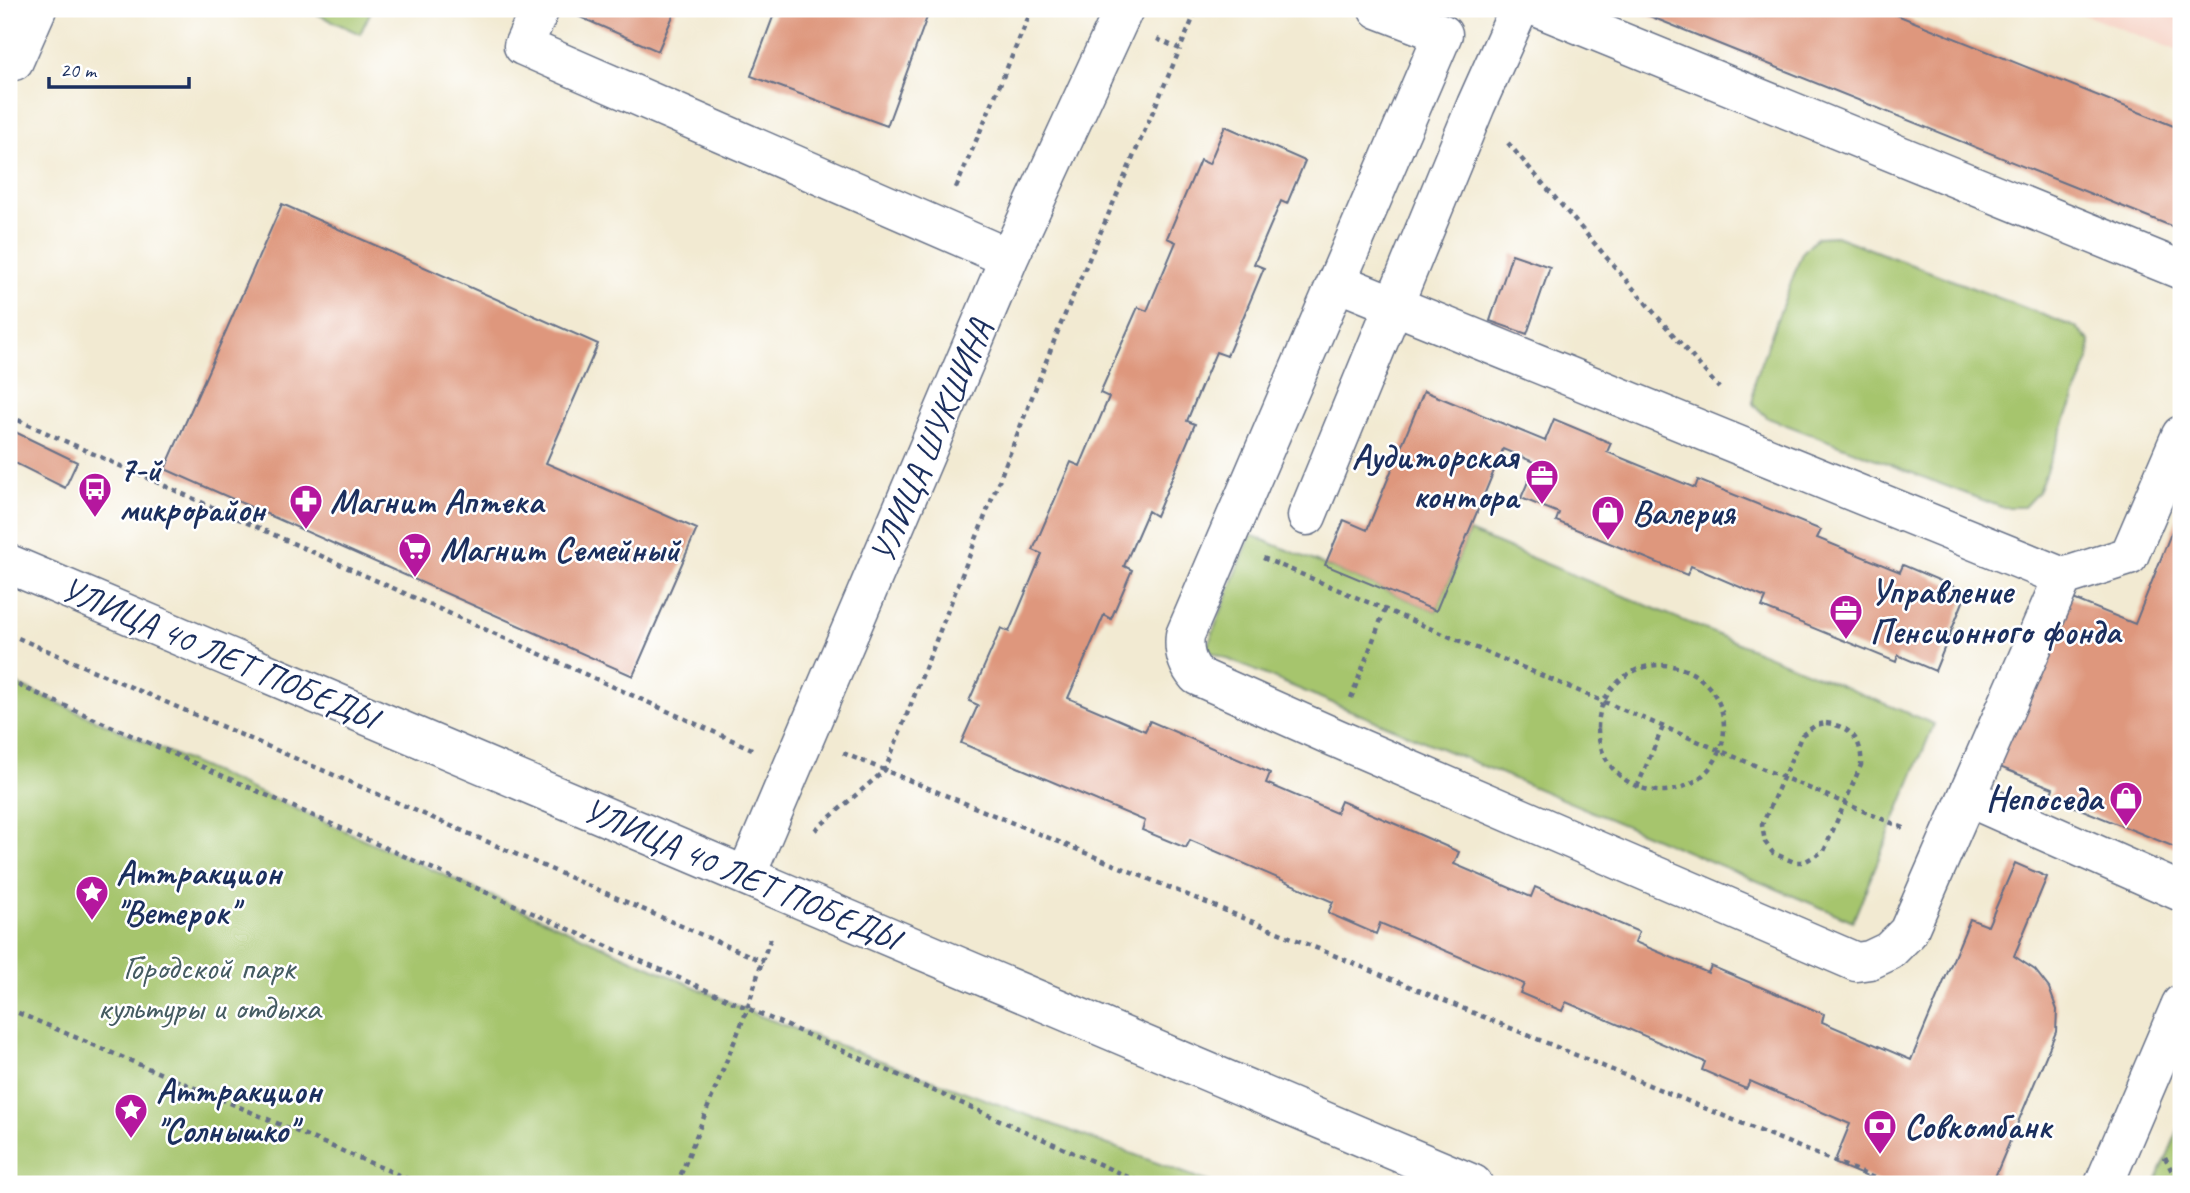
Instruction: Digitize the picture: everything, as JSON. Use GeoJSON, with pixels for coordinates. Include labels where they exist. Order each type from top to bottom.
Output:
{"type":"FeatureCollection","features":[{"type":"Feature","properties":{"kind":"street"},"geometry":{"type":"LineString","coordinates":[[14,61],[37,9]]}},
{"type":"Feature","properties":{"kind":"street"},"geometry":{"type":"LineString","coordinates":[[540,9],[523,46],[1009,258]]}},
{"type":"Feature","properties":{"kind":"street","name":"УЛИЦА ШУКШИНА"},"geometry":{"type":"LineString","coordinates":[[746,876],[1009,258],[1124,9]]}},
{"type":"Feature","properties":{"kind":"street"},"geometry":{"type":"LineString","coordinates":[[1378,9],[1448,22],[1185,635],[1184,649],[1189,666],[1196,676],[1856,962],[1870,960],[1889,951],[1908,932],[2063,578]]}},
{"type":"Feature","properties":{"kind":"street"},"geometry":{"type":"LineString","coordinates":[[1307,516],[1518,9]]}},
{"type":"Feature","properties":{"kind":"street"},"geometry":{"type":"LineString","coordinates":[[1541,9],[2181,270]]}},
{"type":"Feature","properties":{"kind":"street"},"geometry":{"type":"LineString","coordinates":[[1337,282],[2063,578],[2129,556],[2181,435]]}},
{"type":"Feature","properties":{"kind":"street","name":"УЛИЦА 40 ЛЕТ ПОБЕДЫ"},"geometry":{"type":"LineString","coordinates":[[9,564],[1473,1184]]}},
{"type":"Feature","properties":{"kind":"street"},"geometry":{"type":"LineString","coordinates":[[1967,797],[2181,891]]}},
{"type":"Feature","properties":{"kind":"street"},"geometry":{"type":"LineString","coordinates":[[2104,1184],[2181,1004]]}},
{"type":"Feature","properties":{"kind":"path"},"geometry":{"type":"LineString","coordinates":[[939,228],[1032,9]]}},
{"type":"Feature","properties":{"kind":"path"},"geometry":{"type":"LineString","coordinates":[[813,832],[885,770],[1060,326],[1180,49]]}},
{"type":"Feature","properties":{"kind":"path"},"geometry":{"type":"LineString","coordinates":[[1476,105],[1720,390]]}},
{"type":"Feature","properties":{"kind":"path"},"geometry":{"type":"LineString","coordinates":[[9,416],[755,750],[805,737],[1889,1184]]}},
{"type":"Feature","properties":{"kind":"path"},"geometry":{"type":"LineString","coordinates":[[1258,556],[1946,846]]}},
{"type":"Feature","properties":{"kind":"path"},"geometry":{"type":"LineString","coordinates":[[1336,738],[1385,609]]}},
{"type":"Feature","properties":{"kind":"path"},"geometry":{"type":"LineString","coordinates":[[9,635],[762,961]]}},
{"type":"Feature","properties":{"kind":"path"},"geometry":{"type":"LineString","coordinates":[[1662,664],[1686,669],[1707,682],[1720,703],[1726,727],[1721,751],[1711,769],[1696,782],[1677,790],[1657,792],[1637,788],[1619,776],[1606,761],[1599,741],[1598,721],[1603,701],[1617,682],[1638,668],[1662,664]]}},
{"type":"Feature","properties":{"kind":"path"},"geometry":{"type":"LineString","coordinates":[[9,681],[1144,1184]]}},
{"type":"Feature","properties":{"kind":"path"},"geometry":{"type":"LineString","coordinates":[[1838,724],[1854,735],[1862,752],[1861,765],[1824,851],[1804,862],[1783,859],[1773,853],[1765,842],[1762,825],[1782,777],[1802,735],[1816,725],[1838,724]]}},
{"type":"Feature","properties":{"kind":"path"},"geometry":{"type":"LineString","coordinates":[[1637,788],[1663,727]]}},
{"type":"Feature","properties":{"kind":"path"},"geometry":{"type":"LineString","coordinates":[[677,1184],[747,1010],[762,961],[788,894]]}},
{"type":"Feature","properties":{"kind":"path"},"geometry":{"type":"LineString","coordinates":[[9,1009],[420,1184]]}},
{"type":"Feature","properties":{"kind":"shaded area"},"geometry":{"type":"Polygon","coordinates":[[[2069,9],[2181,9],[2181,52],[2069,9]]]}},
{"type":"Feature","properties":{"kind":"green space"},"geometry":{"type":"Polygon","coordinates":[[[306,9],[372,9],[360,34],[306,9]]]}},
{"type":"Feature","properties":{"kind":"green space"},"geometry":{"type":"Polygon","coordinates":[[[1836,236],[2075,327],[2090,341],[2089,359],[2038,492],[2024,507],[2001,507],[1768,418],[1753,404],[1754,381],[1802,253],[1817,237],[1836,236]]]}},
{"type":"Feature","properties":{"kind":"green space"},"geometry":{"type":"Polygon","coordinates":[[[1469,532],[1934,724],[1853,921],[1206,650],[1251,535],[1436,611],[1469,532]]]}},
{"type":"Feature","properties":{"kind":"green space","name":"Городской парк культуры и отдыха"},"geometry":{"type":"Polygon","coordinates":[[[9,681],[760,1016],[1214,1184],[9,1184],[9,681]]]}},
{"type":"Feature","properties":{"kind":"green space"},"geometry":{"type":"Polygon","coordinates":[[[2181,1124],[2181,1184],[2155,1184],[2181,1124]]]}},
{"type":"Feature","properties":{"kind":"building"},"geometry":{"type":"Polygon","coordinates":[[[576,9],[676,9],[658,51],[573,14],[576,9]]]}},
{"type":"Feature","properties":{"kind":"building"},"geometry":{"type":"Polygon","coordinates":[[[776,9],[930,9],[887,126],[751,76],[776,9]]]}},
{"type":"Feature","properties":{"kind":"building"},"geometry":{"type":"Polygon","coordinates":[[[1632,9],[1882,9],[2181,129],[2181,230],[1632,9]]]}},
{"type":"Feature","properties":{"kind":"building"},"geometry":{"type":"Polygon","coordinates":[[[1225,126],[1305,161],[1287,204],[1281,201],[1254,264],[1264,268],[1227,356],[1216,352],[1201,387],[1187,421],[1195,424],[1156,516],[1148,511],[1124,566],[1132,570],[1111,619],[1104,615],[1068,698],[1145,731],[1150,721],[1270,773],[1266,783],[1336,813],[1341,801],[1400,826],[1459,852],[1454,864],[1531,897],[1535,887],[1639,932],[1635,942],[1708,973],[1711,966],[1824,1014],[1822,1022],[1911,1060],[1970,919],[1988,926],[2015,863],[2047,877],[2014,956],[2035,970],[2049,988],[2057,1010],[2056,1032],[1992,1184],[1884,1184],[1834,1163],[1850,1124],[1750,1081],[1746,1089],[1702,1070],[1705,1062],[1566,1002],[1562,1011],[1520,993],[1524,984],[1380,923],[1376,934],[1328,913],[1333,902],[1190,840],[1186,848],[1142,830],[1145,821],[961,743],[978,705],[969,701],[1001,628],[1009,632],[1042,554],[1033,550],[1071,462],[1080,466],[1109,397],[1100,393],[1138,307],[1147,311],[1176,242],[1167,238],[1200,160],[1209,164],[1225,126]]]}},
{"type":"Feature","properties":{"kind":"building"},"geometry":{"type":"Polygon","coordinates":[[[282,204],[598,344],[546,463],[697,529],[633,676],[165,469],[282,204]]]}},
{"type":"Feature","properties":{"kind":"building"},"geometry":{"type":"Polygon","coordinates":[[[1512,254],[1550,267],[1527,334],[1490,321],[1512,254]]]}},
{"type":"Feature","properties":{"kind":"building"},"geometry":{"type":"Polygon","coordinates":[[[1424,391],[1545,441],[1554,419],[1611,443],[1607,452],[1695,488],[1698,480],[1821,530],[1817,538],[1900,572],[1903,565],[1967,592],[1935,671],[1898,655],[1896,662],[1762,607],[1766,598],[1691,566],[1687,575],[1556,521],[1559,513],[1521,498],[1536,463],[1503,449],[1436,611],[1325,565],[1344,520],[1367,530],[1424,391]]]}},
{"type":"Feature","properties":{"kind":"building"},"geometry":{"type":"Polygon","coordinates":[[[9,429],[77,462],[65,488],[9,460],[9,429]]]}},
{"type":"Feature","properties":{"kind":"building"},"geometry":{"type":"Polygon","coordinates":[[[2181,508],[2181,836],[2177,848],[2050,797],[2053,788],[1997,766],[2066,596],[2135,624],[2181,508]]]}},
{"type":"Feature","properties":{"kind":"place","name":"Аудиторская контора"},"geometry":{"type":"Point","coordinates":[1542,506]}},
{"type":"Feature","properties":{"kind":"place","name":"7-й микрорайон"},"geometry":{"type":"Point","coordinates":[95,519]}},
{"type":"Feature","properties":{"kind":"place","name":"Магнит Аптека"},"geometry":{"type":"Point","coordinates":[306,531]}},
{"type":"Feature","properties":{"kind":"place","name":"Валерия"},"geometry":{"type":"Point","coordinates":[1608,542]}},
{"type":"Feature","properties":{"kind":"place","name":"Магнит Семейный"},"geometry":{"type":"Point","coordinates":[415,579]}},
{"type":"Feature","properties":{"kind":"place","name":"Управление Пенсионного фонда"},"geometry":{"type":"Point","coordinates":[1846,641]}},
{"type":"Feature","properties":{"kind":"place","name":"Непоседа"},"geometry":{"type":"Point","coordinates":[2126,828]}},
{"type":"Feature","properties":{"kind":"place","name":"Аттракцион \"Ветерок\""},"geometry":{"type":"Point","coordinates":[92,922]}},
{"type":"Feature","properties":{"kind":"place","name":"Аттракцион \"Солнышко\""},"geometry":{"type":"Point","coordinates":[131,1140]}},
{"type":"Feature","properties":{"kind":"place","name":"Совкомбанк"},"geometry":{"type":"Point","coordinates":[1880,1156]}}]}
